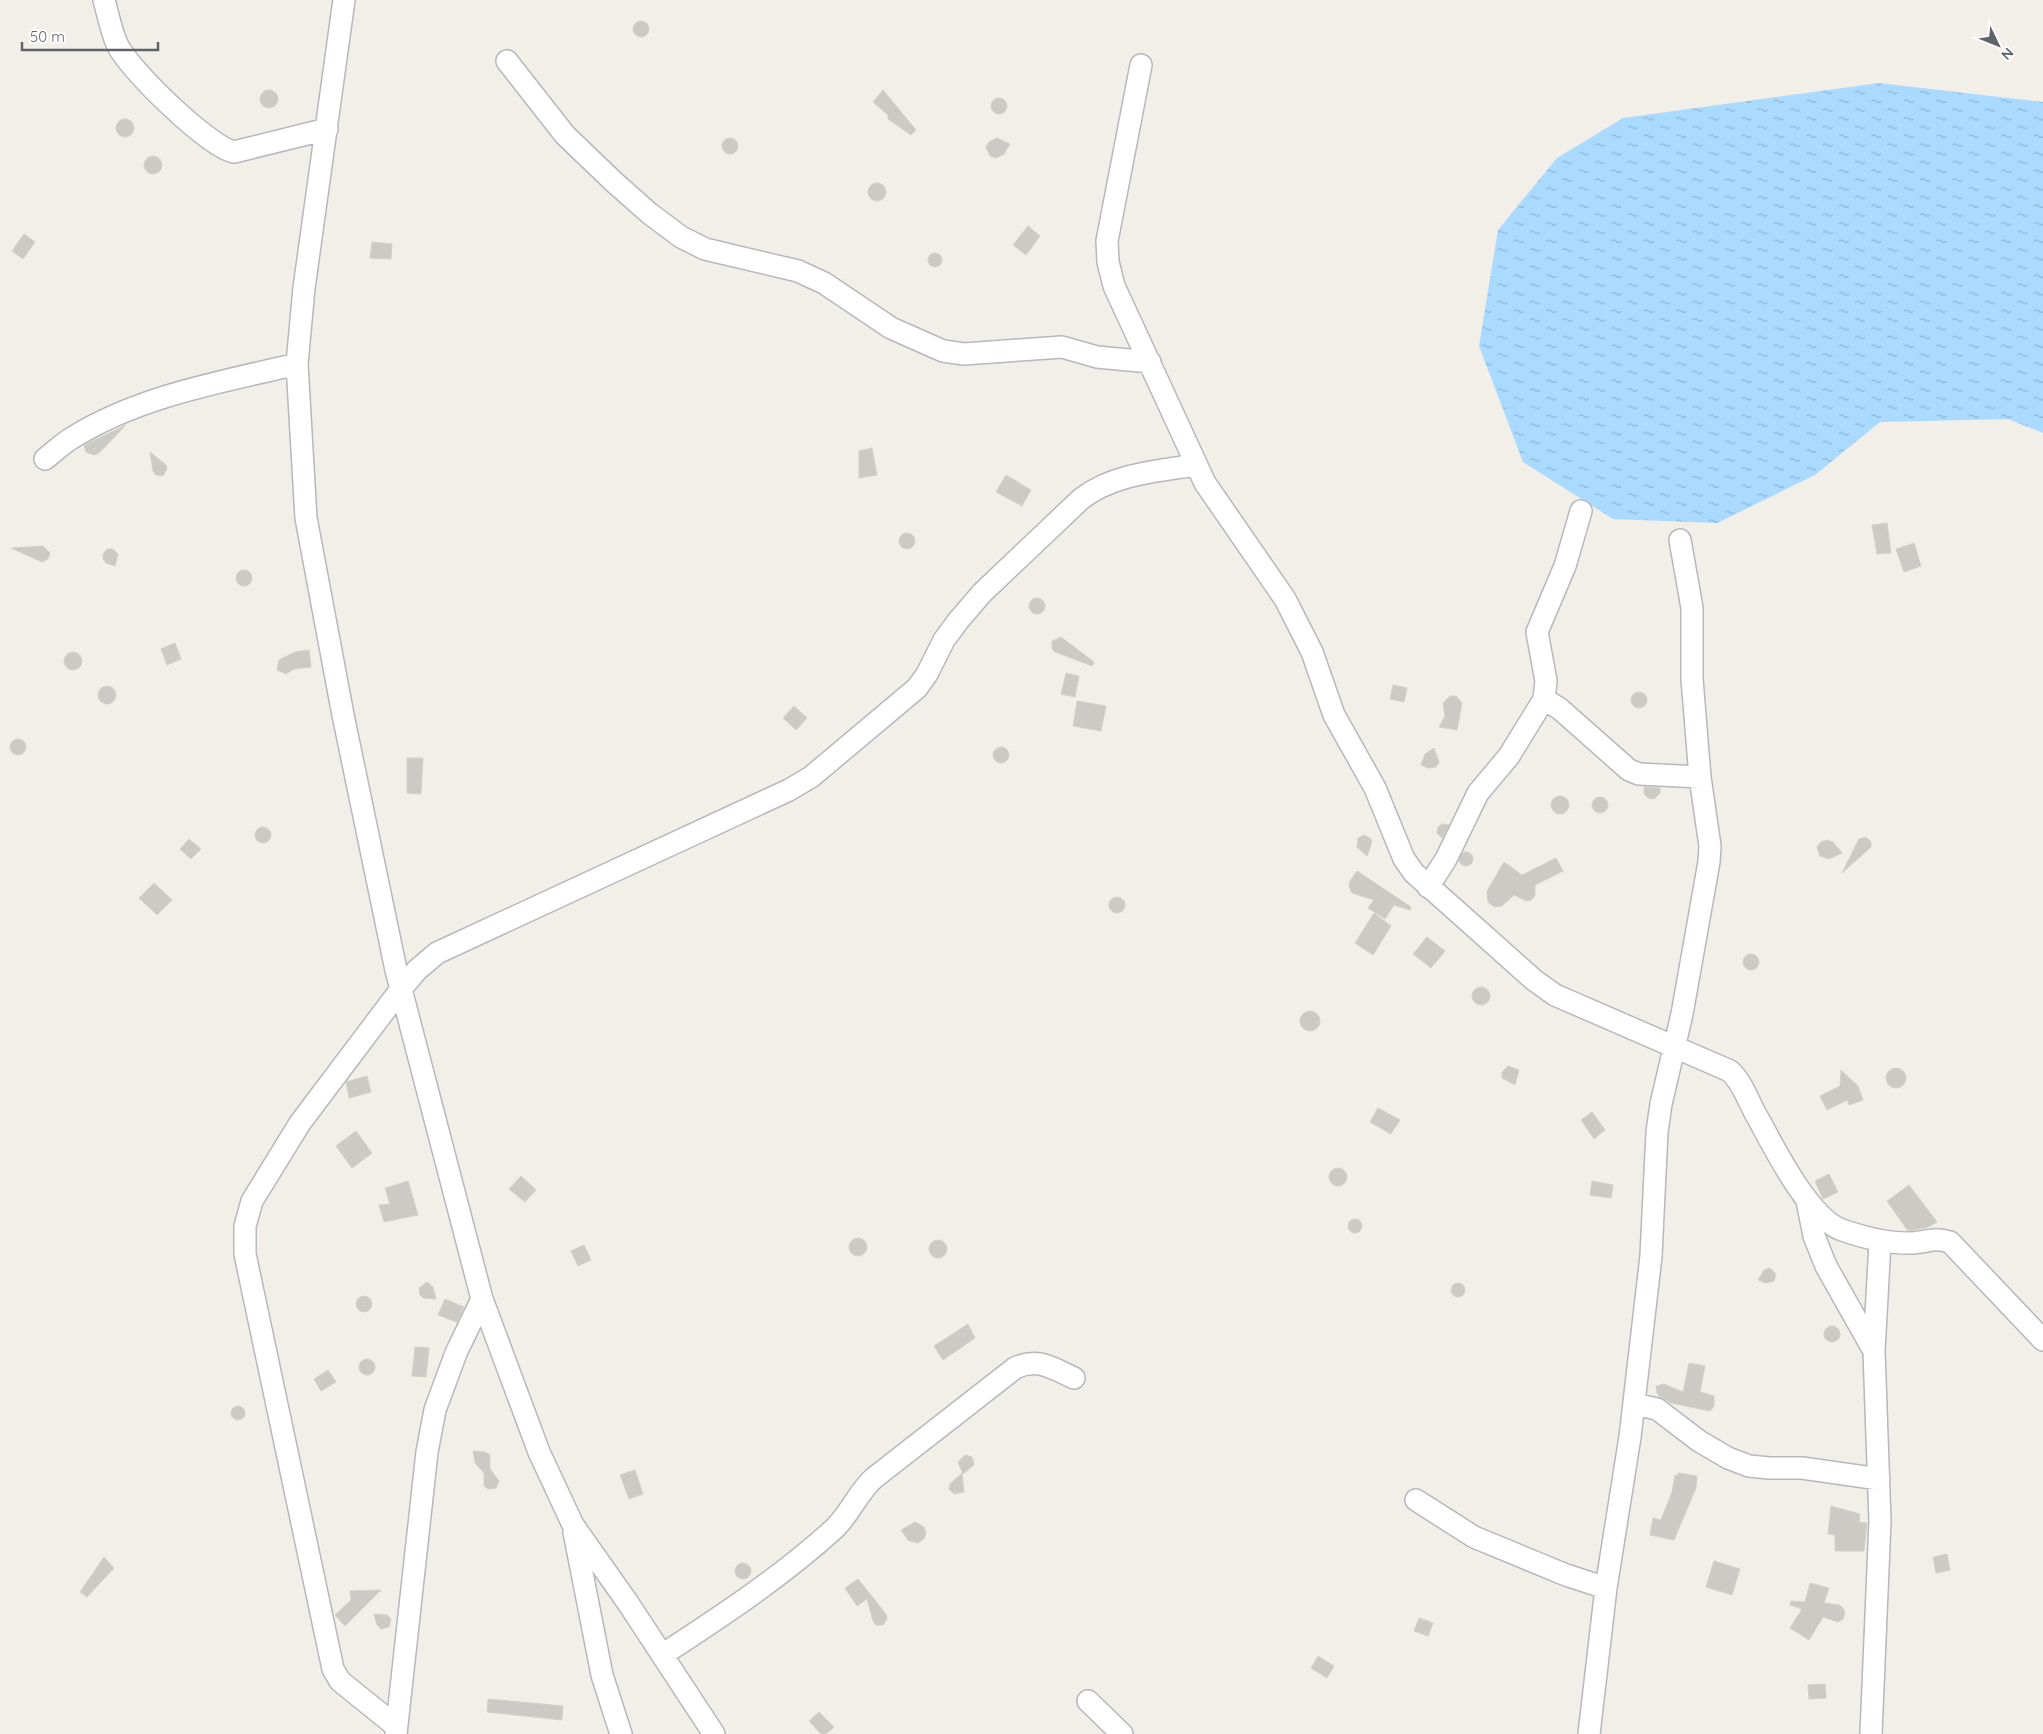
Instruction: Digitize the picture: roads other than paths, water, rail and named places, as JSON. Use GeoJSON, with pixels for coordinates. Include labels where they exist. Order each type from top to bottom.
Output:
{"type":"FeatureCollection","features":[{"type":"Feature","properties":{"kind":"street"},"geometry":{"type":"LineString","coordinates":[[104,0],[117,44],[127,60],[208,138],[225,150],[234,152],[327,129]]}},
{"type":"Feature","properties":{"kind":"street"},"geometry":{"type":"LineString","coordinates":[[344,0],[304,288],[297,364],[306,518],[342,715],[401,989],[482,1299],[539,1452],[573,1524],[714,1734]]}},
{"type":"Feature","properties":{"kind":"street"},"geometry":{"type":"LineString","coordinates":[[507,61],[565,134],[614,182],[662,223],[682,237],[705,248],[798,271],[824,283],[891,328],[943,351],[964,354],[1062,347],[1097,357],[1150,362]]}},
{"type":"Feature","properties":{"kind":"street"},"geometry":{"type":"LineString","coordinates":[[1141,65],[1107,241],[1108,262],[1114,286],[1205,483],[1285,599],[1312,652],[1334,715],[1375,788],[1404,859],[1414,873],[1428,887],[1534,980],[1555,995],[1730,1071],[1737,1078],[1758,1120],[1807,1202],[1820,1216],[1840,1230],[1880,1242],[1914,1243],[1936,1238],[1950,1242],[2043,1340]]}},
{"type":"Feature","properties":{"kind":"street"},"geometry":{"type":"LineString","coordinates":[[45,459],[72,438],[142,404],[201,386],[297,364]]}},
{"type":"Feature","properties":{"kind":"street"},"geometry":{"type":"LineString","coordinates":[[392,1727],[340,1681],[332,1670],[245,1254],[245,1226],[252,1201],[300,1123],[401,989],[417,970],[437,953],[789,790],[811,777],[917,688],[927,674],[944,640],[982,593],[1081,499],[1095,488],[1112,481],[1196,465]]}},
{"type":"Feature","properties":{"kind":"street"},"geometry":{"type":"LineString","coordinates":[[1428,887],[1446,859],[1478,794],[1509,756],[1544,699],[1546,681],[1537,642],[1537,632],[1565,566],[1581,511]]}},
{"type":"Feature","properties":{"kind":"street"},"geometry":{"type":"LineString","coordinates":[[1590,1734],[1606,1588],[1634,1404],[1654,1216],[1657,1132],[1661,1104],[1675,1048],[1709,862],[1710,846],[1700,776],[1692,679],[1692,608],[1680,540]]}},
{"type":"Feature","properties":{"kind":"street"},"geometry":{"type":"LineString","coordinates":[[1544,699],[1560,709],[1630,770],[1639,774],[1700,776]]}},
{"type":"Feature","properties":{"kind":"street"},"geometry":{"type":"LineString","coordinates":[[1807,1202],[1814,1236],[1826,1266],[1874,1351]]}},
{"type":"Feature","properties":{"kind":"street"},"geometry":{"type":"LineString","coordinates":[[1871,1734],[1880,1521],[1874,1351],[1880,1242]]}},
{"type":"Feature","properties":{"kind":"street"},"geometry":{"type":"LineString","coordinates":[[392,1727],[427,1452],[435,1410],[456,1352],[482,1299]]}},
{"type":"Feature","properties":{"kind":"street"},"geometry":{"type":"LineString","coordinates":[[662,1655],[772,1581],[836,1527],[874,1478],[1015,1368],[1028,1362],[1041,1363],[1074,1378]]}},
{"type":"Feature","properties":{"kind":"street"},"geometry":{"type":"LineString","coordinates":[[1634,1404],[1657,1409],[1699,1441],[1728,1458],[1749,1466],[1802,1468],[1879,1479]]}},
{"type":"Feature","properties":{"kind":"street"},"geometry":{"type":"LineString","coordinates":[[1416,1500],[1474,1537],[1566,1575],[1606,1588]]}},
{"type":"Feature","properties":{"kind":"street"},"geometry":{"type":"LineString","coordinates":[[573,1524],[602,1675],[621,1734]]}},
{"type":"Feature","properties":{"kind":"street"},"geometry":{"type":"LineString","coordinates":[[1088,1701],[1122,1734]]}},
{"type":"Feature","properties":{"kind":"water"},"geometry":{"type":"Polygon","coordinates":[[[1879,83],[2043,102],[2043,433],[2008,419],[1880,422],[1815,475],[1717,523],[1613,519],[1523,462],[1479,346],[1498,230],[1557,158],[1623,118],[1879,83]]]}}]}
